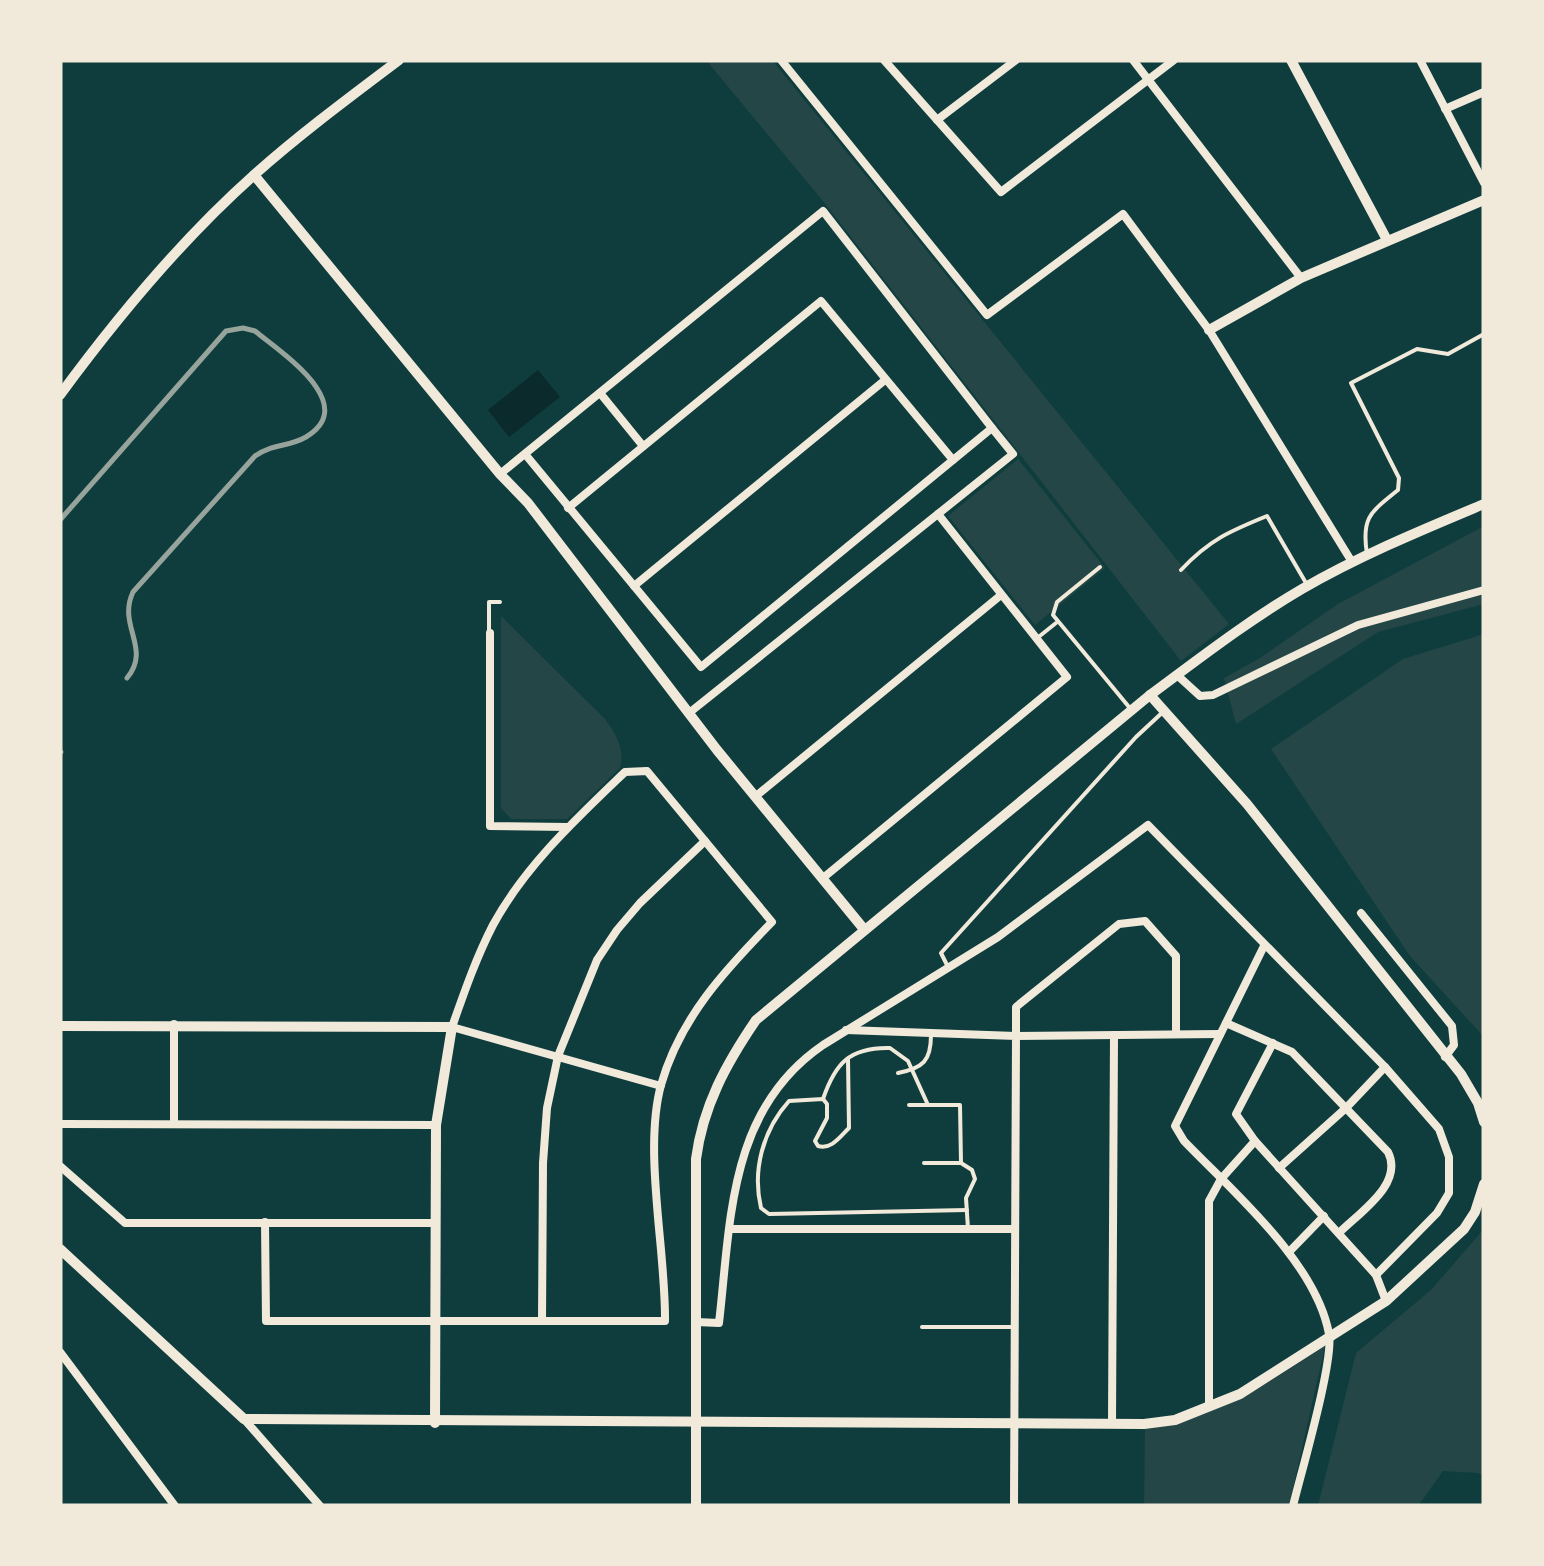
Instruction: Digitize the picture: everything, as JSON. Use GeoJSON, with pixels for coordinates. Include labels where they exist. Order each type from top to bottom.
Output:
{"type":"FeatureCollection","features":[{"type":"Feature","properties":{"kind":"street"},"geometry":{"type":"LineString","coordinates":[[782,60],[987,314],[1123,214],[1209,330],[1352,562]]}},
{"type":"Feature","properties":{"kind":"street"},"geometry":{"type":"LineString","coordinates":[[884,60],[1001,192],[1174,60]]}},
{"type":"Feature","properties":{"kind":"street"},"geometry":{"type":"LineString","coordinates":[[1134,60],[1300,278]]}},
{"type":"Feature","properties":{"kind":"street"},"geometry":{"type":"LineString","coordinates":[[1291,60],[1387,240]]}},
{"type":"Feature","properties":{"kind":"street"},"geometry":{"type":"LineString","coordinates":[[1420,60],[1484,183]]}},
{"type":"Feature","properties":{"kind":"street"},"geometry":{"type":"LineString","coordinates":[[60,395],[157,272],[254,175],[391,62]]}},
{"type":"Feature","properties":{"kind":"street"},"geometry":{"type":"LineString","coordinates":[[936,120],[1010,62]]}},
{"type":"Feature","properties":{"kind":"street"},"geometry":{"type":"LineString","coordinates":[[1446,109],[1484,92]]}},
{"type":"Feature","properties":{"kind":"street"},"geometry":{"type":"LineString","coordinates":[[254,175],[528,504],[689,713],[864,928]]}},
{"type":"Feature","properties":{"kind":"street"},"geometry":{"type":"LineString","coordinates":[[1209,330],[1300,278],[1484,200]]}},
{"type":"Feature","properties":{"kind":"street"},"geometry":{"type":"LineString","coordinates":[[500,474],[824,211],[1013,454],[689,713]]}},
{"type":"Feature","properties":{"kind":"street"},"geometry":{"type":"LineString","coordinates":[[568,508],[821,302],[953,460]]}},
{"type":"Feature","properties":{"kind":"street"},"geometry":{"type":"LineString","coordinates":[[634,586],[885,380]]}},
{"type":"Feature","properties":{"kind":"street"},"geometry":{"type":"LineString","coordinates":[[600,393],[644,446]]}},
{"type":"Feature","properties":{"kind":"street"},"geometry":{"type":"LineString","coordinates":[[524,454],[701,667],[992,428]]}},
{"type":"Feature","properties":{"kind":"street"},"geometry":{"type":"LineString","coordinates":[[696,1506],[696,1159],[707,1107],[730,1058],[756,1020],[1177,675],[1308,586],[1368,554],[1484,504]]}},
{"type":"Feature","properties":{"kind":"street"},"geometry":{"type":"LineString","coordinates":[[823,878],[1066,676],[938,514]]}},
{"type":"Feature","properties":{"kind":"street"},"geometry":{"type":"LineString","coordinates":[[1177,675],[1200,696],[1214,695],[1358,625],[1484,590]]}},
{"type":"Feature","properties":{"kind":"street"},"geometry":{"type":"LineString","coordinates":[[756,796],[1002,595]]}},
{"type":"Feature","properties":{"kind":"street"},"geometry":{"type":"LineString","coordinates":[[490,633],[490,826],[568,826]]}},
{"type":"Feature","properties":{"kind":"street"},"geometry":{"type":"LineString","coordinates":[[1150,695],[1247,804],[1470,1087],[1484,1122]]}},
{"type":"Feature","properties":{"kind":"street"},"geometry":{"type":"LineString","coordinates":[[265,1222],[266,1320],[434,1320],[542,1320],[665,1321],[657,1189],[661,1086],[684,1031],[706,993],[772,922],[647,771],[625,772],[568,826],[514,891],[493,924],[452,1027],[436,1125],[434,1320],[435,1422]]}},
{"type":"Feature","properties":{"kind":"street"},"geometry":{"type":"LineString","coordinates":[[696,1322],[719,1324],[742,1158],[762,1108],[800,1060],[998,937],[1148,825],[1385,1066],[1440,1130],[1449,1157],[1449,1193],[1438,1213],[1376,1275]]}},
{"type":"Feature","properties":{"kind":"street"},"geometry":{"type":"LineString","coordinates":[[542,1320],[543,1163],[547,1108],[558,1056],[597,960],[617,930],[705,841]]}},
{"type":"Feature","properties":{"kind":"street"},"geometry":{"type":"LineString","coordinates":[[1361,913],[1452,1026],[1454,1045],[1445,1057]]}},
{"type":"Feature","properties":{"kind":"street"},"geometry":{"type":"LineString","coordinates":[[1014,1506],[1016,1008],[1119,924],[1145,921],[1176,956],[1176,1034]]}},
{"type":"Feature","properties":{"kind":"street"},"geometry":{"type":"LineString","coordinates":[[1264,946],[1175,1126],[1184,1141],[1289,1252],[1304,1275],[1330,1336],[1293,1506]]}},
{"type":"Feature","properties":{"kind":"street"},"geometry":{"type":"LineString","coordinates":[[1226,1023],[1292,1052],[1388,1152],[1393,1163],[1392,1180],[1339,1233]]}},
{"type":"Feature","properties":{"kind":"street"},"geometry":{"type":"LineString","coordinates":[[174,1024],[174,1122]]}},
{"type":"Feature","properties":{"kind":"street"},"geometry":{"type":"LineString","coordinates":[[60,1026],[452,1027],[661,1086]]}},
{"type":"Feature","properties":{"kind":"street"},"geometry":{"type":"LineString","coordinates":[[846,1030],[1016,1036],[1220,1034]]}},
{"type":"Feature","properties":{"kind":"street"},"geometry":{"type":"LineString","coordinates":[[1112,1424],[1114,1035]]}},
{"type":"Feature","properties":{"kind":"street"},"geometry":{"type":"LineString","coordinates":[[1273,1043],[1236,1114],[1255,1142],[1376,1275],[1386,1301]]}},
{"type":"Feature","properties":{"kind":"street"},"geometry":{"type":"LineString","coordinates":[[1279,1168],[1346,1108],[1385,1066]]}},
{"type":"Feature","properties":{"kind":"street"},"geometry":{"type":"LineString","coordinates":[[60,1124],[436,1125]]}},
{"type":"Feature","properties":{"kind":"street"},"geometry":{"type":"LineString","coordinates":[[1209,1407],[1209,1201],[1220,1179],[1255,1142]]}},
{"type":"Feature","properties":{"kind":"street"},"geometry":{"type":"LineString","coordinates":[[60,1166],[126,1223],[435,1223]]}},
{"type":"Feature","properties":{"kind":"street"},"geometry":{"type":"LineString","coordinates":[[244,1419],[1015,1424],[1175,1420],[1240,1394],[1386,1301],[1464,1229],[1475,1212],[1484,1184]]}},
{"type":"Feature","properties":{"kind":"street"},"geometry":{"type":"LineString","coordinates":[[1289,1252],[1324,1216]]}},
{"type":"Feature","properties":{"kind":"street"},"geometry":{"type":"LineString","coordinates":[[730,1228],[1014,1229]]}},
{"type":"Feature","properties":{"kind":"street"},"geometry":{"type":"LineString","coordinates":[[60,1250],[244,1419],[320,1506]]}},
{"type":"Feature","properties":{"kind":"street"},"geometry":{"type":"LineString","coordinates":[[60,1352],[174,1506]]}},
{"type":"Feature","properties":{"kind":"lane"},"geometry":{"type":"LineString","coordinates":[[1368,554],[1366,522],[1398,490],[1400,478],[1351,382],[1417,349],[1448,354],[1484,334]]}},
{"type":"Feature","properties":{"kind":"lane"},"geometry":{"type":"LineString","coordinates":[[1181,570],[1221,535],[1267,516],[1308,586]]}},
{"type":"Feature","properties":{"kind":"lane"},"geometry":{"type":"LineString","coordinates":[[1100,567],[1057,602],[1053,615],[1132,710]]}},
{"type":"Feature","properties":{"kind":"lane"},"geometry":{"type":"LineString","coordinates":[[490,633],[489,602],[500,602]]}},
{"type":"Feature","properties":{"kind":"lane"},"geometry":{"type":"LineString","coordinates":[[1036,639],[1058,622]]}},
{"type":"Feature","properties":{"kind":"lane"},"geometry":{"type":"LineString","coordinates":[[948,968],[941,953],[1164,711]]}},
{"type":"Feature","properties":{"kind":"lane"},"geometry":{"type":"LineString","coordinates":[[898,1073],[912,1070],[929,1059],[931,1033]]}},
{"type":"Feature","properties":{"kind":"lane"},"geometry":{"type":"LineString","coordinates":[[822,1099],[835,1068],[869,1050],[890,1048],[898,1051],[912,1070],[928,1105]]}},
{"type":"Feature","properties":{"kind":"lane"},"geometry":{"type":"LineString","coordinates":[[848,1059],[849,1128],[834,1144],[824,1148],[814,1141],[827,1118],[827,1104],[822,1099],[789,1101],[774,1118],[760,1159],[761,1208],[768,1214],[967,1210]]}},
{"type":"Feature","properties":{"kind":"lane"},"geometry":{"type":"LineString","coordinates":[[909,1105],[960,1106],[962,1162]]}},
{"type":"Feature","properties":{"kind":"lane"},"geometry":{"type":"LineString","coordinates":[[924,1163],[962,1162],[972,1170],[975,1179],[966,1198],[968,1229]]}},
{"type":"Feature","properties":{"kind":"lane"},"geometry":{"type":"LineString","coordinates":[[922,1327],[1015,1326]]}},
{"type":"Feature","properties":{"kind":"shaded area"},"geometry":{"type":"Polygon","coordinates":[[[706,60],[772,60],[1229,624],[1181,661],[823,201],[706,60]]]}},
{"type":"Feature","properties":{"kind":"shaded area"},"geometry":{"type":"Polygon","coordinates":[[[538,370],[560,397],[509,437],[488,410],[538,370]]]}},
{"type":"Feature","properties":{"kind":"shaded area"},"geometry":{"type":"Polygon","coordinates":[[[1018,459],[1105,568],[1035,625],[948,516],[1018,459]]]}},
{"type":"Feature","properties":{"kind":"shaded area"},"geometry":{"type":"Polygon","coordinates":[[[1484,526],[1484,604],[1378,632],[1236,724],[1224,678],[1338,604],[1484,526]]]}},
{"type":"Feature","properties":{"kind":"shaded area"},"geometry":{"type":"Polygon","coordinates":[[[501,616],[605,719],[618,742],[620,768],[567,819],[511,819],[501,808],[501,616]]]}},
{"type":"Feature","properties":{"kind":"shaded area"},"geometry":{"type":"Polygon","coordinates":[[[1484,634],[1484,1037],[1410,956],[1271,749],[1403,659],[1484,634]]]}},
{"type":"Feature","properties":{"kind":"shaded area"},"geometry":{"type":"Polygon","coordinates":[[[1484,1229],[1484,1476],[1443,1471],[1418,1506],[1318,1506],[1356,1353],[1431,1290],[1484,1229]]]}},
{"type":"Feature","properties":{"kind":"shaded area"},"geometry":{"type":"Polygon","coordinates":[[[1325,1346],[1289,1506],[1144,1506],[1145,1428],[1217,1408],[1325,1346]]]}},
{"type":"Feature","properties":{"kind":"railway"},"geometry":{"type":"LineString","coordinates":[[60,520],[226,331],[255,331],[297,365],[321,394],[325,409],[321,424],[300,440],[255,456],[133,592],[129,616],[136,657],[127,678]]}}]}
